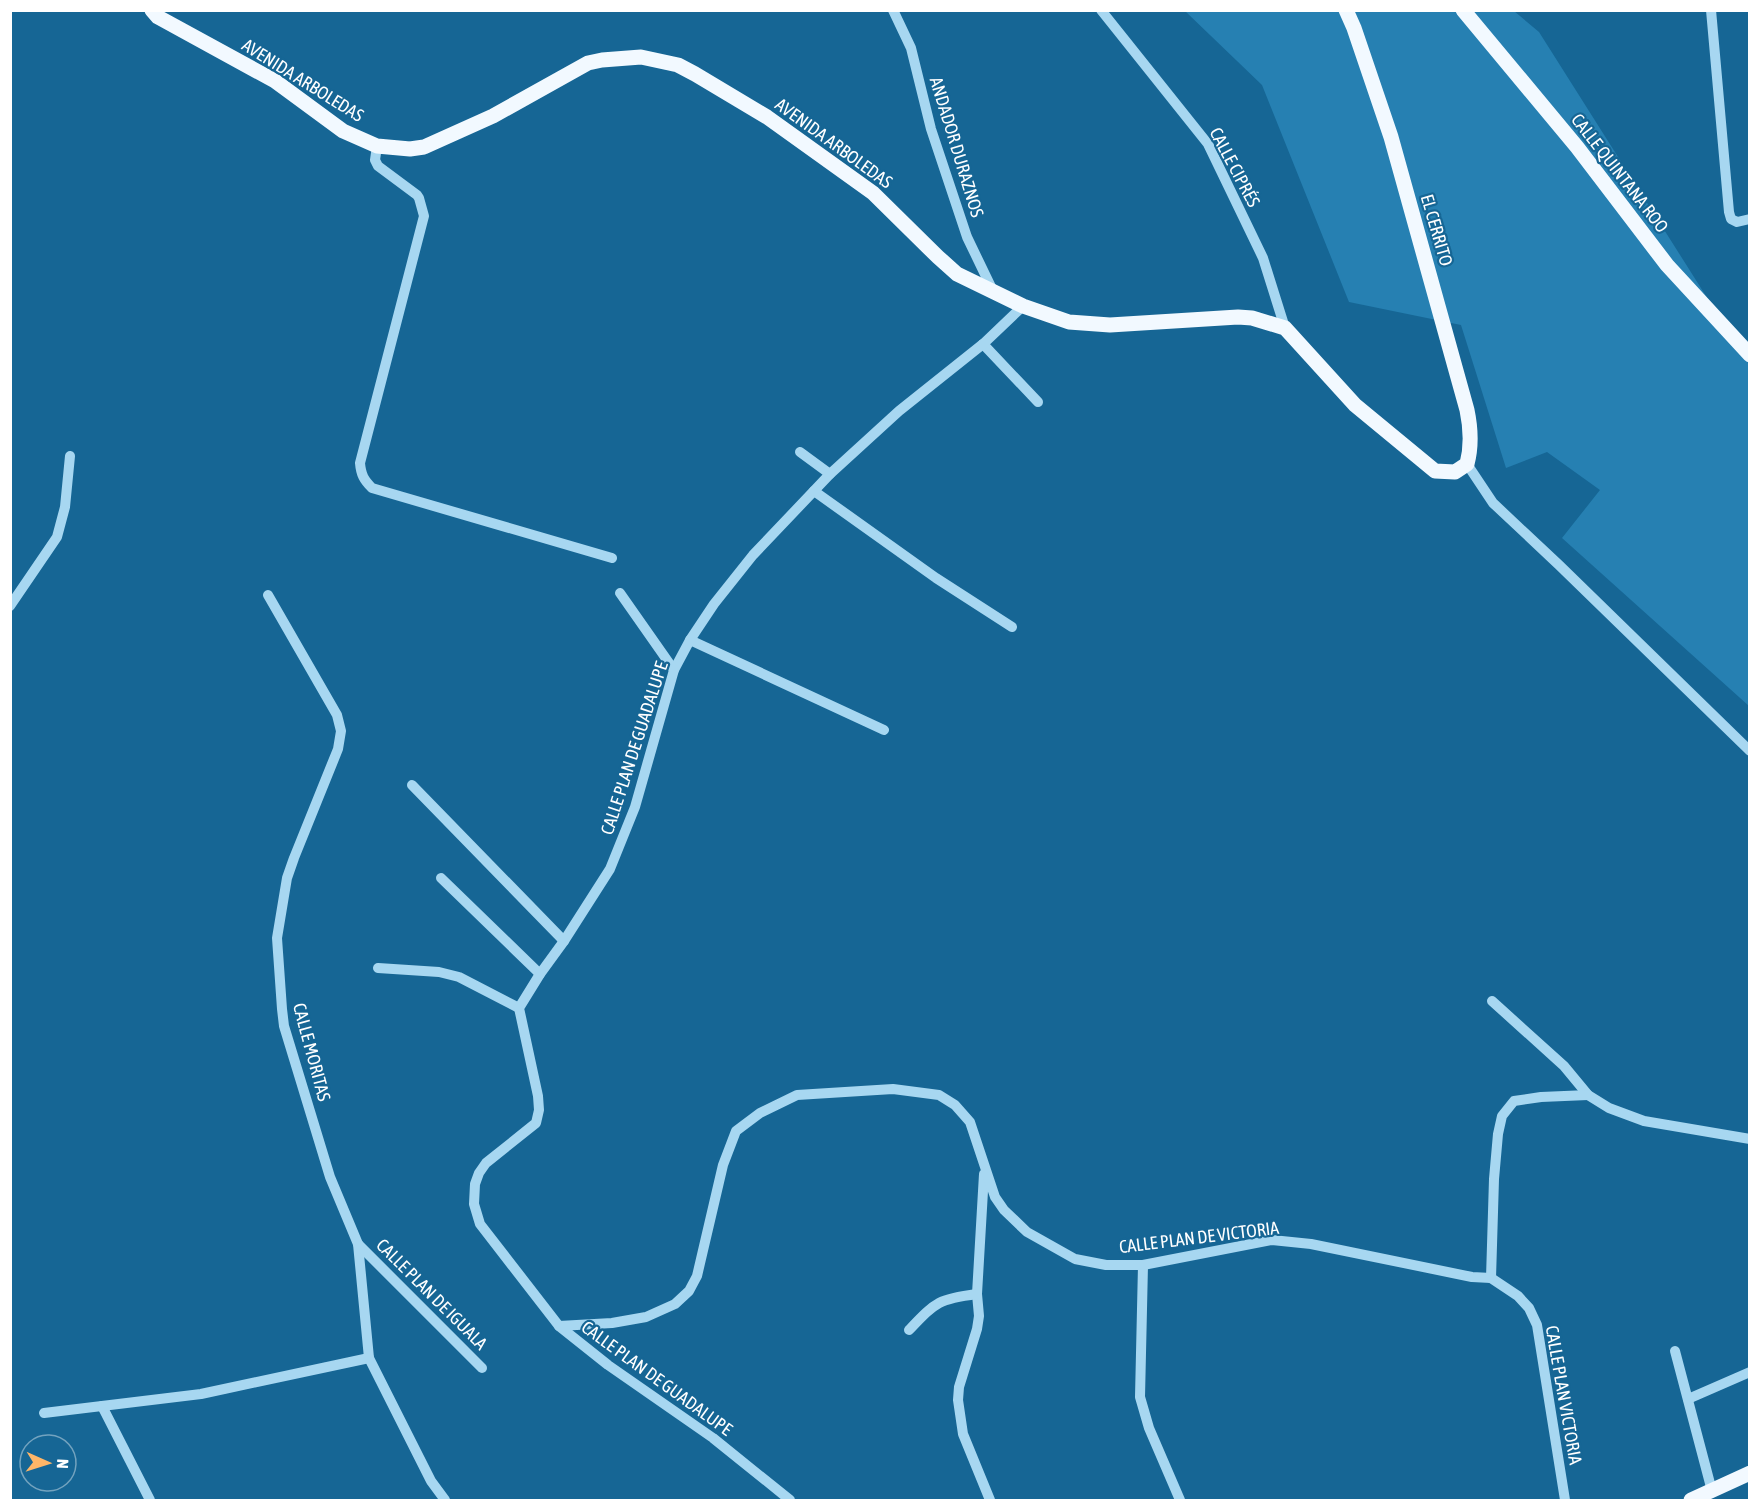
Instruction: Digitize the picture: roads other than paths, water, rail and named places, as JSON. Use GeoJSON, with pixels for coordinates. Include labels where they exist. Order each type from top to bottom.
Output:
{"type":"FeatureCollection","features":[{"type":"Feature","properties":{"kind":"main road","name":"AVENIDA ARBOLEDAS"},"geometry":{"type":"LineString","coordinates":[[152,10],[158,16],[275,81],[343,131],[377,146],[410,149],[424,147],[492,116],[588,63],[641,57],[678,65],[767,117],[836,165],[873,193],[957,274],[1023,306],[1069,322],[1110,325],[1238,316],[1285,328]]}},
{"type":"Feature","properties":{"kind":"main road","name":"EL CERRITO"},"geometry":{"type":"LineString","coordinates":[[1346,10],[1391,137],[1467,410],[1471,448],[1467,464]]}},
{"type":"Feature","properties":{"kind":"main road","name":"CALLE QUINTANA ROO"},"geometry":{"type":"LineString","coordinates":[[1463,10],[1577,147],[1667,266],[1749,355]]}},
{"type":"Feature","properties":{"kind":"main road"},"geometry":{"type":"LineString","coordinates":[[1285,328],[1355,405],[1435,471],[1455,472],[1467,464]]}},
{"type":"Feature","properties":{"kind":"main road"},"geometry":{"type":"LineString","coordinates":[[1691,1500],[1749,1473]]}},
{"type":"Feature","properties":{"kind":"street","name":"ANDADOR DURAZNOS"},"geometry":{"type":"LineString","coordinates":[[893,10],[910,48],[932,129],[967,237],[993,292]]}},
{"type":"Feature","properties":{"kind":"street","name":"CALLE CIPRÉS"},"geometry":{"type":"LineString","coordinates":[[1101,10],[1208,144],[1263,258],[1285,328]]}},
{"type":"Feature","properties":{"kind":"street"},"geometry":{"type":"LineString","coordinates":[[1711,10],[1729,213],[1731,219],[1737,222],[1749,219]]}},
{"type":"Feature","properties":{"kind":"street"},"geometry":{"type":"LineString","coordinates":[[377,146],[375,160],[378,166],[417,195],[424,216],[360,463],[361,474],[365,482],[372,488],[612,558]]}},
{"type":"Feature","properties":{"kind":"street","name":"CALLE PLAN DE GUADALUPE"},"geometry":{"type":"LineString","coordinates":[[790,1500],[713,1438],[608,1365],[559,1326],[480,1224],[474,1204],[475,1184],[486,1163],[536,1123],[539,1110],[538,1096],[519,1008],[610,869],[635,807],[674,670],[690,640],[714,604],[753,555],[830,474],[899,411],[983,344],[1023,306]]}},
{"type":"Feature","properties":{"kind":"street"},"geometry":{"type":"LineString","coordinates":[[983,344],[1038,402]]}},
{"type":"Feature","properties":{"kind":"street"},"geometry":{"type":"LineString","coordinates":[[800,452],[830,474]]}},
{"type":"Feature","properties":{"kind":"street"},"geometry":{"type":"LineString","coordinates":[[10,606],[57,537],[65,507],[70,456]]}},
{"type":"Feature","properties":{"kind":"street"},"geometry":{"type":"LineString","coordinates":[[1467,464],[1493,503],[1749,751]]}},
{"type":"Feature","properties":{"kind":"street"},"geometry":{"type":"LineString","coordinates":[[814,491],[936,578],[1012,627]]}},
{"type":"Feature","properties":{"kind":"street"},"geometry":{"type":"LineString","coordinates":[[620,593],[674,670]]}},
{"type":"Feature","properties":{"kind":"street","name":"CALLE MORITAS"},"geometry":{"type":"LineString","coordinates":[[268,595],[337,715],[341,731],[338,749],[287,878],[277,938],[284,1026],[330,1177],[358,1244],[369,1358]]}},
{"type":"Feature","properties":{"kind":"street"},"geometry":{"type":"LineString","coordinates":[[690,640],[884,730]]}},
{"type":"Feature","properties":{"kind":"street"},"geometry":{"type":"LineString","coordinates":[[412,785],[564,941]]}},
{"type":"Feature","properties":{"kind":"street"},"geometry":{"type":"LineString","coordinates":[[441,878],[540,974]]}},
{"type":"Feature","properties":{"kind":"street"},"geometry":{"type":"LineString","coordinates":[[378,968],[439,972],[459,977],[519,1008]]}},
{"type":"Feature","properties":{"kind":"street"},"geometry":{"type":"LineString","coordinates":[[1492,1001],[1564,1065],[1588,1095],[1609,1108],[1644,1121],[1749,1139]]}},
{"type":"Feature","properties":{"kind":"street","name":"CALLE PLAN DE VICTORIA"},"geometry":{"type":"LineString","coordinates":[[559,1326],[612,1323],[646,1317],[675,1304],[689,1291],[697,1276],[723,1165],[736,1131],[760,1113],[797,1095],[893,1089],[939,1095],[955,1105],[970,1122],[995,1197],[1004,1210],[1027,1232],[1075,1259],[1106,1265],[1143,1265],[1272,1240],[1311,1244],[1472,1277],[1491,1278]]}},
{"type":"Feature","properties":{"kind":"street"},"geometry":{"type":"LineString","coordinates":[[1491,1278],[1494,1179],[1502,1116],[1514,1101],[1541,1096],[1588,1095]]}},
{"type":"Feature","properties":{"kind":"street"},"geometry":{"type":"LineString","coordinates":[[984,1167],[977,1294],[979,1316],[959,1387],[958,1400],[963,1434],[990,1500]]}},
{"type":"Feature","properties":{"kind":"street","name":"CALLE PLAN DE IGUALA"},"geometry":{"type":"LineString","coordinates":[[358,1244],[482,1368]]}},
{"type":"Feature","properties":{"kind":"street"},"geometry":{"type":"LineString","coordinates":[[1143,1265],[1140,1396],[1149,1428],[1180,1500]]}},
{"type":"Feature","properties":{"kind":"street","name":"CALLE PLAN VICTORIA"},"geometry":{"type":"LineString","coordinates":[[1491,1278],[1518,1296],[1529,1308],[1537,1325],[1565,1500]]}},
{"type":"Feature","properties":{"kind":"street"},"geometry":{"type":"LineString","coordinates":[[909,1330],[936,1303],[952,1297],[977,1294]]}},
{"type":"Feature","properties":{"kind":"street"},"geometry":{"type":"LineString","coordinates":[[1675,1351],[1712,1491]]}},
{"type":"Feature","properties":{"kind":"street"},"geometry":{"type":"LineString","coordinates":[[44,1413],[201,1394],[369,1358],[431,1481],[444,1500]]}},
{"type":"Feature","properties":{"kind":"street"},"geometry":{"type":"LineString","coordinates":[[1688,1399],[1749,1372]]}},
{"type":"Feature","properties":{"kind":"street"},"geometry":{"type":"LineString","coordinates":[[102,1406],[150,1500]]}}]}
